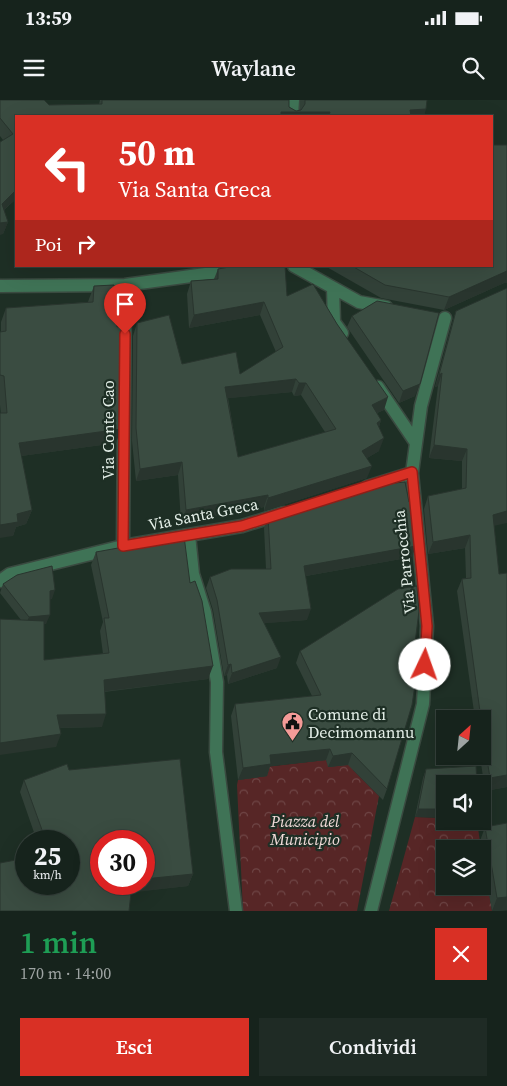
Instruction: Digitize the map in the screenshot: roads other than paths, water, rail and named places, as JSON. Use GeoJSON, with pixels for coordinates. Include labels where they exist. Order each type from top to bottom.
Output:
{"type":"FeatureCollection","features":[{"type":"Feature","properties":{"kind":"street"},"geometry":{"type":"LineString","coordinates":[[292,115],[293,100]]}},
{"type":"Feature","properties":{"kind":"street"},"geometry":{"type":"LineString","coordinates":[[0,286],[125,285],[257,267]]}},
{"type":"Feature","properties":{"kind":"street"},"geometry":{"type":"LineString","coordinates":[[296,267],[359,302],[397,309]]}},
{"type":"Feature","properties":{"kind":"street","name":"Via Conte Cao"},"geometry":{"type":"LineString","coordinates":[[123,546],[125,285]]}},
{"type":"Feature","properties":{"kind":"street"},"geometry":{"type":"LineString","coordinates":[[333,288],[334,322],[351,346]]}},
{"type":"Feature","properties":{"kind":"street","name":"Via Parrocchia"},"geometry":{"type":"LineString","coordinates":[[371,911],[423,704],[427,626],[412,472],[421,406],[445,316]]}},
{"type":"Feature","properties":{"kind":"street"},"geometry":{"type":"LineString","coordinates":[[372,378],[416,443]]}},
{"type":"Feature","properties":{"kind":"street"},"geometry":{"type":"LineString","coordinates":[[351,493],[412,472]]}},
{"type":"Feature","properties":{"kind":"street","name":"Via Santa Greca"},"geometry":{"type":"LineString","coordinates":[[0,581],[10,574],[123,546],[242,526],[297,509]]}},
{"type":"Feature","properties":{"kind":"street"},"geometry":{"type":"LineString","coordinates":[[189,534],[192,574],[205,612],[217,682],[216,752],[236,911]]}},
{"type":"Feature","properties":{"kind":"place","name":"Comune di Decimomannu"},"geometry":{"type":"Point","coordinates":[292,742]}},
{"type":"Feature","properties":{"kind":"park label","name":"Piazza del Municipio"},"geometry":{"type":"Point","coordinates":[305,830]}}]}
